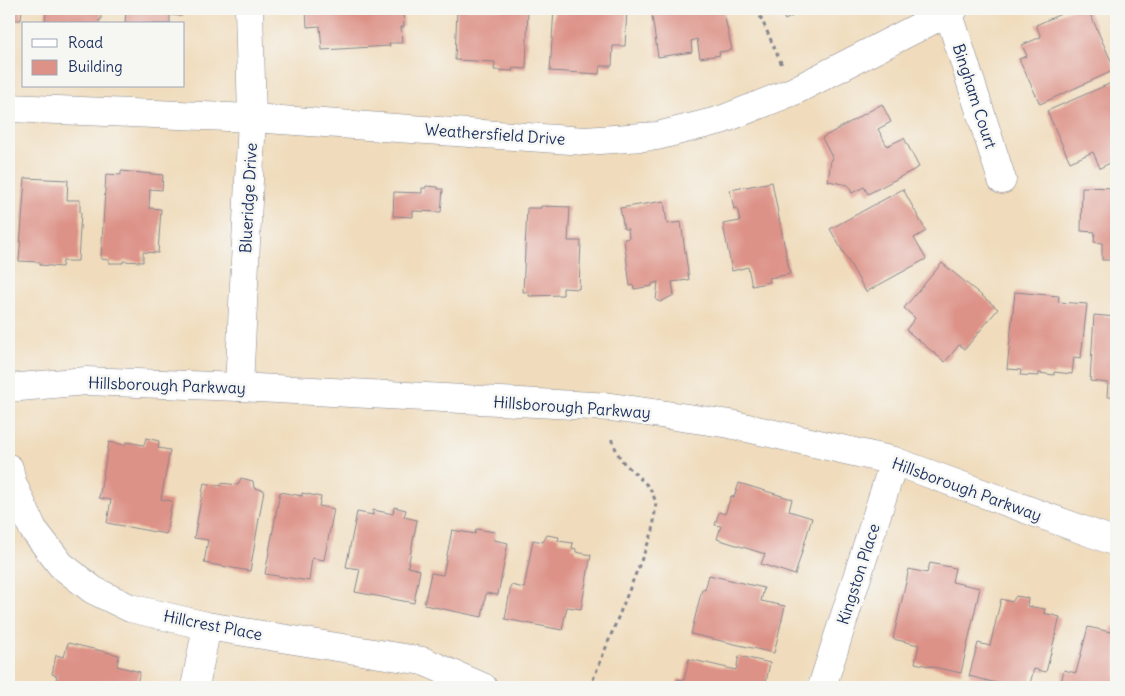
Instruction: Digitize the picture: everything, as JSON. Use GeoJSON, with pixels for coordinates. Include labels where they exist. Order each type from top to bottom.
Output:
{"type":"FeatureCollection","features":[{"type":"Feature","properties":{"kind":"street","name":"Blueridge Drive"},"geometry":{"type":"LineString","coordinates":[[239,387],[252,118],[250,9]]}},
{"type":"Feature","properties":{"kind":"street","name":"Weathersfield Drive"},"geometry":{"type":"LineString","coordinates":[[9,108],[252,118],[585,140],[657,136],[721,120],[794,91],[951,10]]}},
{"type":"Feature","properties":{"kind":"street","name":"Bingham Court"},"geometry":{"type":"LineString","coordinates":[[951,10],[1002,180]]}},
{"type":"Feature","properties":{"kind":"street","name":"Hillsborough Parkway"},"geometry":{"type":"LineString","coordinates":[[9,388],[86,381],[239,387],[611,407],[730,424],[894,461],[1116,542]]}},
{"type":"Feature","properties":{"kind":"street","name":"Kingston Place"},"geometry":{"type":"LineString","coordinates":[[822,687],[894,461]]}},
{"type":"Feature","properties":{"kind":"street","name":"Hillcrest Place"},"geometry":{"type":"LineString","coordinates":[[9,468],[12,482],[33,528],[61,565],[93,590],[130,608],[208,626],[424,661],[483,687]]}},
{"type":"Feature","properties":{"kind":"street"},"geometry":{"type":"LineString","coordinates":[[196,687],[208,626]]}},
{"type":"Feature","properties":{"kind":"path"},"geometry":{"type":"LineString","coordinates":[[757,9],[794,91]]}},
{"type":"Feature","properties":{"kind":"path"},"geometry":{"type":"LineString","coordinates":[[590,687],[653,531],[656,502],[650,488],[620,460],[612,440],[611,407]]}},
{"type":"Feature","properties":{"kind":"building"},"geometry":{"type":"Polygon","coordinates":[[[9,9],[22,9],[21,20],[9,20],[9,9]]]}},
{"type":"Feature","properties":{"kind":"building"},"geometry":{"type":"Polygon","coordinates":[[[46,9],[101,9],[101,20],[99,22],[45,22],[46,9]]]}},
{"type":"Feature","properties":{"kind":"building"},"geometry":{"type":"Polygon","coordinates":[[[126,9],[182,9],[182,16],[170,15],[170,22],[125,22],[126,9]]]}},
{"type":"Feature","properties":{"kind":"building"},"geometry":{"type":"Polygon","coordinates":[[[306,9],[403,9],[404,27],[401,27],[402,43],[389,43],[390,46],[322,50],[320,26],[307,27],[306,9]]]}},
{"type":"Feature","properties":{"kind":"building"},"geometry":{"type":"Polygon","coordinates":[[[457,9],[528,9],[526,69],[512,68],[513,71],[494,70],[495,62],[455,60],[457,9]]]}},
{"type":"Feature","properties":{"kind":"building"},"geometry":{"type":"Polygon","coordinates":[[[554,9],[627,9],[625,46],[613,46],[612,66],[600,66],[599,74],[550,71],[554,9]]]}},
{"type":"Feature","properties":{"kind":"building"},"geometry":{"type":"Polygon","coordinates":[[[651,9],[723,9],[732,50],[719,52],[720,55],[700,58],[697,39],[691,41],[692,52],[658,57],[651,9]]]}},
{"type":"Feature","properties":{"kind":"building"},"geometry":{"type":"Polygon","coordinates":[[[780,9],[806,9],[785,20],[780,9]]]}},
{"type":"Feature","properties":{"kind":"building"},"geometry":{"type":"Polygon","coordinates":[[[1072,9],[1088,9],[1115,70],[1040,104],[1019,59],[1027,56],[1022,45],[1041,37],[1036,25],[1072,9]]]}},
{"type":"Feature","properties":{"kind":"building"},"geometry":{"type":"Polygon","coordinates":[[[1116,81],[1116,160],[1100,168],[1093,152],[1070,162],[1047,111],[1116,81]]]}},
{"type":"Feature","properties":{"kind":"building"},"geometry":{"type":"Polygon","coordinates":[[[882,104],[891,122],[878,129],[887,146],[904,138],[919,167],[868,194],[864,187],[852,193],[848,185],[828,181],[831,160],[833,159],[822,138],[882,104]]]}},
{"type":"Feature","properties":{"kind":"building"},"geometry":{"type":"Polygon","coordinates":[[[121,171],[163,175],[162,190],[150,189],[149,208],[161,209],[158,253],[143,252],[143,262],[123,261],[123,263],[109,263],[109,260],[101,259],[106,174],[121,175],[121,171]]]}},
{"type":"Feature","properties":{"kind":"building"},"geometry":{"type":"Polygon","coordinates":[[[25,178],[68,180],[67,200],[80,200],[78,261],[63,261],[62,267],[40,265],[40,262],[19,261],[25,178]]]}},
{"type":"Feature","properties":{"kind":"building"},"geometry":{"type":"Polygon","coordinates":[[[772,182],[790,274],[769,278],[770,282],[752,286],[748,267],[732,271],[723,224],[740,221],[737,208],[734,209],[730,190],[772,182]]]}},
{"type":"Feature","properties":{"kind":"building"},"geometry":{"type":"Polygon","coordinates":[[[426,186],[443,189],[441,212],[413,211],[413,217],[393,216],[394,192],[422,193],[422,188],[426,188],[426,186]]]}},
{"type":"Feature","properties":{"kind":"building"},"geometry":{"type":"Polygon","coordinates":[[[1082,187],[1116,188],[1116,260],[1102,260],[1102,243],[1094,242],[1095,232],[1081,231],[1082,187]]]}},
{"type":"Feature","properties":{"kind":"building"},"geometry":{"type":"Polygon","coordinates":[[[903,189],[926,231],[914,238],[926,259],[866,292],[830,229],[903,189]]]}},
{"type":"Feature","properties":{"kind":"building"},"geometry":{"type":"Polygon","coordinates":[[[664,201],[667,224],[681,222],[689,280],[672,282],[674,295],[660,302],[656,300],[658,282],[652,284],[652,286],[634,289],[633,285],[630,286],[624,239],[629,238],[628,229],[624,229],[620,208],[664,201]]]}},
{"type":"Feature","properties":{"kind":"building"},"geometry":{"type":"Polygon","coordinates":[[[541,206],[570,207],[568,241],[581,241],[579,289],[563,288],[563,295],[529,296],[529,292],[523,292],[527,208],[541,208],[541,206]]]}},
{"type":"Feature","properties":{"kind":"building"},"geometry":{"type":"Polygon","coordinates":[[[942,263],[998,309],[965,349],[959,345],[945,362],[906,330],[915,318],[904,308],[942,263]]]}},
{"type":"Feature","properties":{"kind":"building"},"geometry":{"type":"Polygon","coordinates":[[[1015,292],[1059,296],[1058,302],[1087,304],[1081,358],[1074,357],[1072,374],[1054,372],[1054,375],[1039,373],[1039,376],[1020,375],[1021,370],[1007,369],[1015,292]]]}},
{"type":"Feature","properties":{"kind":"building"},"geometry":{"type":"Polygon","coordinates":[[[1094,315],[1116,317],[1116,397],[1107,397],[1108,383],[1090,381],[1094,315]]]}},
{"type":"Feature","properties":{"kind":"building"},"geometry":{"type":"Polygon","coordinates":[[[146,438],[159,441],[158,448],[170,450],[161,499],[172,501],[166,534],[107,523],[111,500],[99,498],[109,442],[125,445],[126,442],[144,445],[146,438]]]}},
{"type":"Feature","properties":{"kind":"building"},"geometry":{"type":"Polygon","coordinates":[[[241,478],[253,481],[254,488],[264,490],[250,571],[204,563],[208,540],[194,538],[204,483],[221,486],[221,483],[238,485],[241,478]]]}},
{"type":"Feature","properties":{"kind":"building"},"geometry":{"type":"Polygon","coordinates":[[[739,483],[792,499],[789,511],[812,518],[795,575],[761,564],[765,554],[717,539],[721,526],[715,525],[719,512],[725,514],[731,496],[734,497],[739,483]]]}},
{"type":"Feature","properties":{"kind":"building"},"geometry":{"type":"Polygon","coordinates":[[[280,492],[302,496],[302,493],[321,497],[319,506],[334,509],[324,560],[312,558],[309,581],[265,574],[280,492]]]}},
{"type":"Feature","properties":{"kind":"building"},"geometry":{"type":"Polygon","coordinates":[[[394,507],[406,510],[404,517],[417,520],[408,567],[420,570],[414,603],[355,592],[360,569],[346,567],[357,512],[373,515],[373,510],[393,514],[394,507]]]}},
{"type":"Feature","properties":{"kind":"building"},"geometry":{"type":"Polygon","coordinates":[[[476,529],[495,532],[494,540],[508,543],[498,595],[486,593],[482,617],[424,605],[431,573],[443,575],[452,530],[475,534],[476,529]]]}},
{"type":"Feature","properties":{"kind":"building"},"geometry":{"type":"Polygon","coordinates":[[[547,535],[559,537],[558,541],[573,543],[572,548],[576,549],[576,552],[591,555],[581,609],[567,607],[562,630],[505,619],[511,585],[524,588],[533,540],[543,542],[547,535]]]}},
{"type":"Feature","properties":{"kind":"building"},"geometry":{"type":"Polygon","coordinates":[[[930,563],[955,568],[952,582],[980,588],[961,673],[915,663],[919,645],[893,639],[909,569],[927,573],[930,563]]]}},
{"type":"Feature","properties":{"kind":"building"},"geometry":{"type":"Polygon","coordinates":[[[709,575],[764,588],[761,601],[785,606],[774,653],[691,634],[702,589],[705,590],[709,575]]]}},
{"type":"Feature","properties":{"kind":"building"},"geometry":{"type":"Polygon","coordinates":[[[1016,596],[1028,598],[1027,606],[1045,609],[1044,613],[1060,617],[1046,672],[1034,669],[1029,687],[1012,687],[969,676],[978,643],[990,646],[1001,599],[1012,602],[1016,596]]]}},
{"type":"Feature","properties":{"kind":"building"},"geometry":{"type":"Polygon","coordinates":[[[1112,626],[1116,628],[1116,687],[1060,687],[1064,670],[1076,673],[1088,627],[1111,632],[1112,626]]]}},
{"type":"Feature","properties":{"kind":"building"},"geometry":{"type":"Polygon","coordinates":[[[68,643],[119,655],[117,666],[140,672],[136,687],[54,687],[57,676],[52,674],[56,655],[64,657],[68,643]]]}},
{"type":"Feature","properties":{"kind":"building"},"geometry":{"type":"Polygon","coordinates":[[[739,656],[770,663],[765,687],[676,687],[678,679],[684,680],[689,659],[736,670],[739,656]]]}}]}
